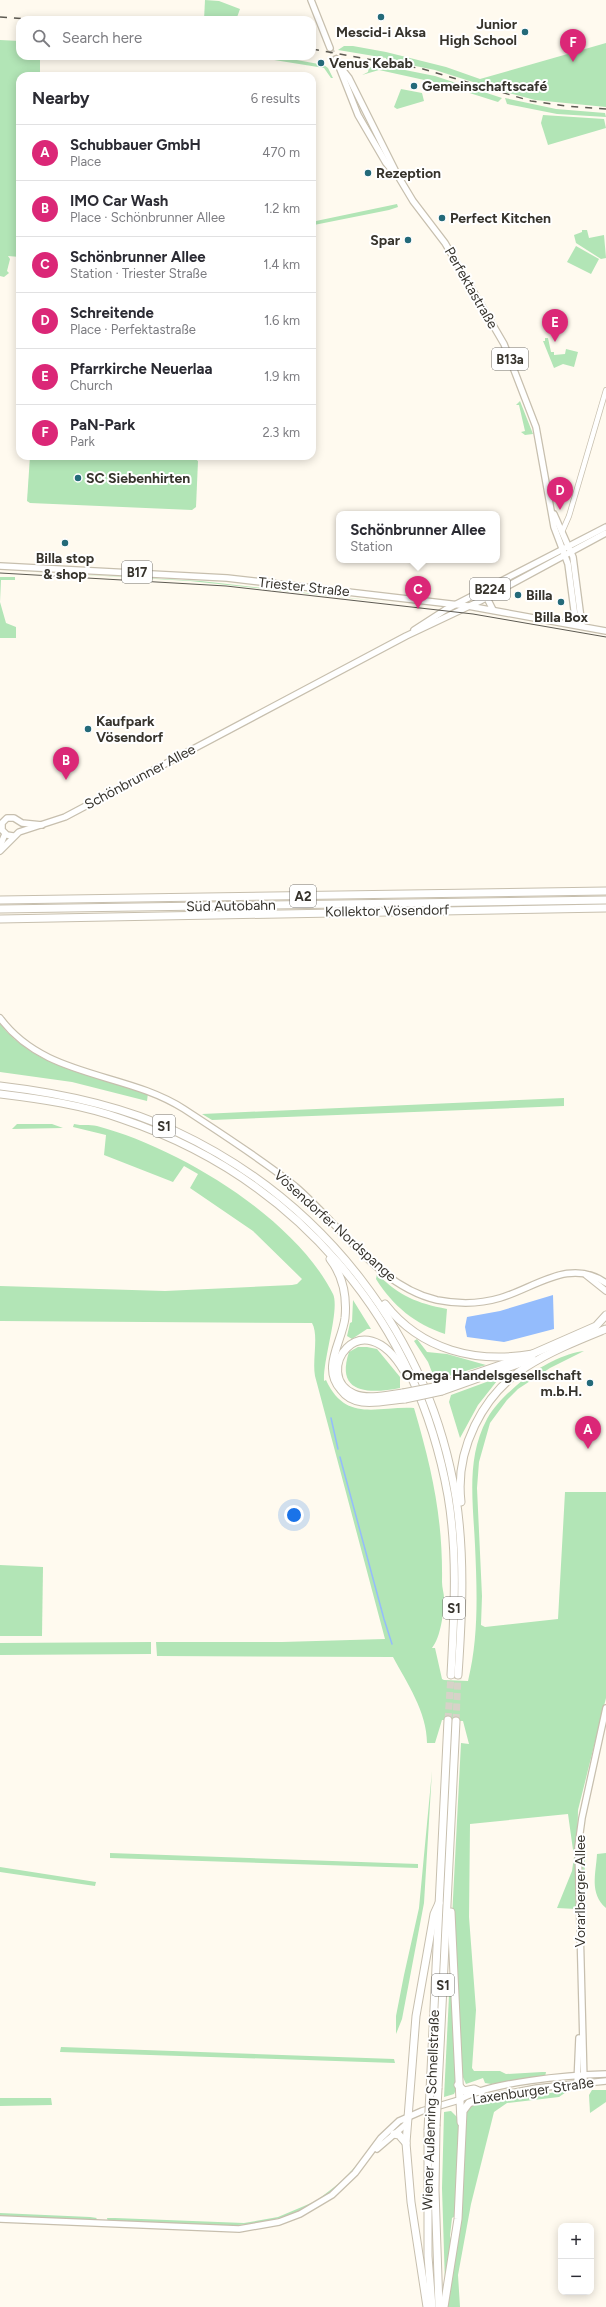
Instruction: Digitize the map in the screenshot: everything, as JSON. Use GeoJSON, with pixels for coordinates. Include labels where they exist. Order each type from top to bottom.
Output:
{"type":"FeatureCollection","features":[{"type":"Feature","properties":{"kind":"highway","name":"Süd Autobahn"},"geometry":{"type":"LineString","coordinates":[[0,900],[606,891]]}},
{"type":"Feature","properties":{"kind":"highway","name":"Süd Autobahn"},"geometry":{"type":"LineString","coordinates":[[0,909],[606,900]]}},
{"type":"Feature","properties":{"kind":"highway","name":"Kollektor Vösendorf"},"geometry":{"type":"LineString","coordinates":[[0,919],[606,908]]}},
{"type":"Feature","properties":{"kind":"highway","name":"S1"},"geometry":{"type":"LineString","coordinates":[[0,1086],[66,1096],[124,1111],[174,1130],[204,1145],[247,1171],[286,1200],[320,1231],[364,1281],[406,1349],[429,1398],[449,1463],[458,1516],[462,1576],[458,1675]]}},
{"type":"Feature","properties":{"kind":"highway","name":"S1"},"geometry":{"type":"LineString","coordinates":[[0,1094],[86,1108],[121,1118],[171,1138],[227,1167],[269,1196],[317,1239],[352,1278],[371,1304],[399,1352],[415,1386],[432,1430],[448,1498],[455,1568],[451,1675]]}},
{"type":"Feature","properties":{"kind":"highway"},"geometry":{"type":"LineString","coordinates":[[317,1239],[337,1270],[345,1296],[343,1331],[332,1366],[337,1386],[344,1394],[361,1402],[404,1396],[440,1388],[555,1352]]}},
{"type":"Feature","properties":{"kind":"highway"},"geometry":{"type":"LineString","coordinates":[[364,1281],[404,1325],[439,1347],[476,1357],[496,1358],[533,1354]]}},
{"type":"Feature","properties":{"kind":"highway"},"geometry":{"type":"LineString","coordinates":[[440,1388],[533,1354],[596,1326],[606,1315]]}},
{"type":"Feature","properties":{"kind":"highway"},"geometry":{"type":"LineString","coordinates":[[458,1516],[461,1474],[465,1452],[479,1418],[501,1387],[514,1375],[555,1352],[606,1329]]}},
{"type":"Feature","properties":{"kind":"highway"},"geometry":{"type":"LineString","coordinates":[[404,1396],[362,1396],[348,1390],[338,1375],[338,1367],[343,1351],[358,1341],[376,1341],[392,1354],[409,1380],[415,1386]]}},
{"type":"Feature","properties":{"kind":"highway","name":"Wiener Außenring Schnellstraße"},"geometry":{"type":"LineString","coordinates":[[432,2307],[428,2248],[428,2130],[439,1903],[452,1721],[448,1882],[436,2126],[435,2190],[439,2307]]}},
{"type":"Feature","properties":{"kind":"highway"},"geometry":{"type":"LineString","coordinates":[[444,2307],[458,2219],[461,2122],[458,2085],[456,1984],[451,1892],[448,1882]]}},
{"type":"Feature","properties":{"kind":"highway"},"geometry":{"type":"LineString","coordinates":[[427,2307],[412,2216],[406,2143],[409,2118],[412,2056],[420,1989],[434,1914],[439,1903]]}},
{"type":"Feature","properties":{"kind":"highway"},"geometry":{"type":"LineString","coordinates":[[458,2085],[464,2091],[474,2089],[482,2095],[465,2107],[461,2122]]}},
{"type":"Feature","properties":{"kind":"highway"},"geometry":{"type":"LineString","coordinates":[[394,2134],[403,2137],[406,2143]]}},
{"type":"Feature","properties":{"kind":"main road"},"geometry":{"type":"LineString","coordinates":[[311,0],[330,48]]}},
{"type":"Feature","properties":{"kind":"main road","name":"Perfektastraße"},"geometry":{"type":"LineString","coordinates":[[337,62],[358,115],[386,163],[398,176],[412,200],[445,243],[504,344],[536,427],[555,531],[567,551]]}},
{"type":"Feature","properties":{"kind":"main road","name":"Perfektastraße"},"geometry":{"type":"LineString","coordinates":[[550,502],[562,532]]}},
{"type":"Feature","properties":{"kind":"main road","name":"B224"},"geometry":{"type":"LineString","coordinates":[[468,606],[567,551],[606,527]]}},
{"type":"Feature","properties":{"kind":"main road","name":"B13a"},"geometry":{"type":"LineString","coordinates":[[562,532],[567,551],[579,626]]}},
{"type":"Feature","properties":{"kind":"main road","name":"B224"},"geometry":{"type":"LineString","coordinates":[[458,604],[606,533]]}},
{"type":"Feature","properties":{"kind":"main road","name":"Triester Straße"},"geometry":{"type":"LineString","coordinates":[[0,566],[199,575],[458,604],[606,631]]}},
{"type":"Feature","properties":{"kind":"main road"},"geometry":{"type":"LineString","coordinates":[[490,595],[488,600],[493,610]]}},
{"type":"Feature","properties":{"kind":"main road"},"geometry":{"type":"LineString","coordinates":[[406,636],[458,604]]}},
{"type":"Feature","properties":{"kind":"main road"},"geometry":{"type":"LineString","coordinates":[[406,636],[468,606]]}},
{"type":"Feature","properties":{"kind":"main road","name":"Schönbrunner Allee"},"geometry":{"type":"LineString","coordinates":[[16,834],[65,817],[406,636]]}},
{"type":"Feature","properties":{"kind":"main road","name":"Schönbrunner Allee"},"geometry":{"type":"LineString","coordinates":[[0,846],[5,834],[2,828],[5,820],[14,818],[19,823],[42,825]]}},
{"type":"Feature","properties":{"kind":"main road"},"geometry":{"type":"LineString","coordinates":[[0,851],[9,844],[16,834],[19,823]]}},
{"type":"Feature","properties":{"kind":"main road"},"geometry":{"type":"LineString","coordinates":[[5,834],[16,834]]}},
{"type":"Feature","properties":{"kind":"main road","name":"Vösendorfer Nordspange"},"geometry":{"type":"LineString","coordinates":[[0,1018],[13,1034],[39,1054],[56,1062],[116,1079],[158,1095],[238,1145],[294,1186],[321,1210],[385,1274],[411,1291],[446,1301],[481,1302],[505,1297],[550,1277],[568,1272],[593,1275],[606,1283]]}},
{"type":"Feature","properties":{"kind":"main road"},"geometry":{"type":"LineString","coordinates":[[584,1274],[606,1291]]}},
{"type":"Feature","properties":{"kind":"main road","name":"Vorarlberger Allee"},"geometry":{"type":"LineString","coordinates":[[577,2084],[581,2075],[579,1838],[606,1708]]}},
{"type":"Feature","properties":{"kind":"main road","name":"Vorarlberger Allee"},"geometry":{"type":"LineString","coordinates":[[580,2005],[578,2008],[581,2075],[584,2083]]}},
{"type":"Feature","properties":{"kind":"main road","name":"Laxenburger Straße"},"geometry":{"type":"LineString","coordinates":[[370,2155],[393,2126],[422,2111],[528,2082],[581,2075],[606,2074]]}},
{"type":"Feature","properties":{"kind":"main road","name":"Laxenburger Straße"},"geometry":{"type":"LineString","coordinates":[[482,2095],[584,2083],[606,2082]]}},
{"type":"Feature","properties":{"kind":"main road"},"geometry":{"type":"LineString","coordinates":[[0,2219],[219,2228],[258,2227],[300,2214],[318,2205],[344,2185],[370,2155],[405,2125],[409,2118]]}},
{"type":"Feature","properties":{"kind":"street"},"geometry":{"type":"LineString","coordinates":[[562,532],[569,516],[606,390]]}},
{"type":"Feature","properties":{"kind":"green space"},"geometry":{"type":"Polygon","coordinates":[[[205,0],[219,1],[240,9],[237,16],[204,16],[205,0]]]}},
{"type":"Feature","properties":{"kind":"green space"},"geometry":{"type":"Polygon","coordinates":[[[0,40],[16,41],[16,60],[40,60],[40,72],[16,72],[16,257],[8,256],[10,259],[7,271],[9,273],[4,277],[0,276],[0,40]]]}},
{"type":"Feature","properties":{"kind":"green space"},"geometry":{"type":"Polygon","coordinates":[[[606,43],[606,107],[535,100],[435,70],[386,60],[386,58],[338,50],[344,46],[353,46],[386,52],[446,67],[480,79],[606,43]]]}},
{"type":"Feature","properties":{"kind":"green space"},"geometry":{"type":"Polygon","coordinates":[[[275,60],[297,60],[324,65],[328,68],[333,78],[331,78],[324,68],[275,60]]]}},
{"type":"Feature","properties":{"kind":"green space"},"geometry":{"type":"Polygon","coordinates":[[[385,66],[435,76],[502,98],[498,102],[438,83],[379,70],[362,75],[368,72],[369,67],[380,69],[385,66]]]}},
{"type":"Feature","properties":{"kind":"green space"},"geometry":{"type":"Polygon","coordinates":[[[401,89],[422,93],[424,101],[397,109],[394,107],[401,89]]]}},
{"type":"Feature","properties":{"kind":"green space"},"geometry":{"type":"Polygon","coordinates":[[[505,98],[556,109],[605,113],[606,117],[557,114],[507,104],[505,98]]]}},
{"type":"Feature","properties":{"kind":"green space"},"geometry":{"type":"Polygon","coordinates":[[[543,115],[604,119],[606,128],[548,145],[541,123],[543,115]]]}},
{"type":"Feature","properties":{"kind":"green space"},"geometry":{"type":"Polygon","coordinates":[[[397,204],[398,207],[316,225],[316,221],[397,204]]]}},
{"type":"Feature","properties":{"kind":"green space"},"geometry":{"type":"Polygon","coordinates":[[[582,230],[587,230],[589,238],[604,235],[606,258],[601,259],[576,243],[574,235],[582,232],[582,230]]]}},
{"type":"Feature","properties":{"kind":"green space"},"geometry":{"type":"Polygon","coordinates":[[[576,246],[599,259],[591,274],[567,262],[576,246]]]}},
{"type":"Feature","properties":{"kind":"green space"},"geometry":{"type":"Polygon","coordinates":[[[545,338],[548,338],[551,352],[554,352],[554,355],[565,354],[566,349],[578,352],[574,367],[563,364],[554,368],[543,341],[545,341],[545,338]]]}},
{"type":"Feature","properties":{"kind":"green space"},"geometry":{"type":"Polygon","coordinates":[[[520,401],[533,434],[525,435],[521,432],[525,431],[519,405],[516,405],[520,401]]]}},
{"type":"Feature","properties":{"kind":"green space"},"geometry":{"type":"Polygon","coordinates":[[[30,460],[198,461],[196,507],[192,510],[30,503],[27,501],[30,460]]]}},
{"type":"Feature","properties":{"kind":"green space"},"geometry":{"type":"Polygon","coordinates":[[[18,571],[201,581],[396,603],[190,581],[18,571]]]}},
{"type":"Feature","properties":{"kind":"green space"},"geometry":{"type":"Polygon","coordinates":[[[0,577],[15,577],[15,580],[1,580],[0,602],[0,577]]]}},
{"type":"Feature","properties":{"kind":"green space"},"geometry":{"type":"Polygon","coordinates":[[[0,602],[6,623],[16,627],[16,638],[0,638],[0,602]]]}},
{"type":"Feature","properties":{"kind":"green space"},"geometry":{"type":"Polygon","coordinates":[[[0,1024],[15,1039],[31,1051],[49,1061],[88,1076],[148,1093],[147,1101],[72,1082],[0,1072],[0,1024]]]}},
{"type":"Feature","properties":{"kind":"green space"},"geometry":{"type":"Polygon","coordinates":[[[564,1098],[564,1106],[212,1120],[202,1114],[564,1098]]]}},
{"type":"Feature","properties":{"kind":"green space"},"geometry":{"type":"Polygon","coordinates":[[[17,1124],[52,1124],[63,1128],[12,1129],[17,1124]]]}},
{"type":"Feature","properties":{"kind":"green space"},"geometry":{"type":"Polygon","coordinates":[[[74,1124],[97,1126],[129,1136],[164,1151],[198,1169],[232,1190],[264,1213],[292,1239],[315,1266],[333,1294],[335,1301],[333,1322],[324,1372],[324,1381],[326,1380],[334,1393],[343,1402],[353,1407],[375,1410],[414,1408],[431,1473],[441,1536],[442,1584],[444,1596],[443,1617],[438,1637],[432,1648],[435,1648],[442,1679],[444,1680],[468,1681],[472,1664],[476,1630],[477,1596],[472,1480],[473,1465],[480,1434],[487,1419],[499,1402],[524,1379],[552,1361],[584,1351],[550,1368],[518,1389],[507,1400],[490,1423],[479,1462],[477,1488],[482,1596],[481,1625],[485,1627],[558,1619],[565,1492],[606,1492],[606,1698],[578,1810],[576,1909],[557,1908],[572,1871],[574,1857],[568,1814],[470,1824],[469,1917],[476,2010],[472,2068],[474,2071],[500,2071],[506,2074],[546,2072],[545,2077],[491,2084],[485,2083],[483,2078],[466,2084],[462,2075],[459,2058],[458,1983],[452,1918],[461,1743],[469,1744],[463,1721],[442,1720],[435,1743],[427,1743],[424,1720],[420,1709],[410,1687],[393,1657],[157,1656],[156,1642],[282,1642],[385,1639],[315,1376],[315,1334],[312,1323],[0,1321],[0,1286],[165,1291],[292,1285],[297,1284],[302,1279],[253,1231],[190,1188],[198,1174],[184,1166],[173,1182],[104,1155],[106,1135],[73,1127],[74,1124]]]}},
{"type":"Feature","properties":{"kind":"green space"},"geometry":{"type":"Polygon","coordinates":[[[377,1274],[393,1288],[409,1298],[447,1309],[445,1334],[424,1325],[397,1306],[376,1279],[377,1274]]]}},
{"type":"Feature","properties":{"kind":"green space"},"geometry":{"type":"Polygon","coordinates":[[[353,1300],[371,1329],[367,1329],[352,1339],[347,1336],[350,1323],[352,1322],[353,1300]]]}},
{"type":"Feature","properties":{"kind":"green space"},"geometry":{"type":"Polygon","coordinates":[[[417,1339],[427,1352],[447,1354],[486,1365],[435,1380],[428,1362],[414,1341],[417,1339]]]}},
{"type":"Feature","properties":{"kind":"green space"},"geometry":{"type":"Polygon","coordinates":[[[358,1347],[377,1349],[400,1377],[400,1388],[377,1391],[367,1390],[358,1388],[351,1383],[347,1376],[346,1366],[349,1352],[358,1347]]]}},
{"type":"Feature","properties":{"kind":"green space"},"geometry":{"type":"Polygon","coordinates":[[[500,1377],[478,1405],[460,1438],[449,1402],[451,1395],[500,1377]]]}},
{"type":"Feature","properties":{"kind":"green space"},"geometry":{"type":"Polygon","coordinates":[[[0,1565],[43,1567],[42,1636],[0,1636],[0,1565]]]}},
{"type":"Feature","properties":{"kind":"green space"},"geometry":{"type":"Polygon","coordinates":[[[151,1642],[151,1654],[0,1655],[0,1643],[151,1642]]]}},
{"type":"Feature","properties":{"kind":"green space"},"geometry":{"type":"Polygon","coordinates":[[[432,1771],[424,1903],[402,2019],[396,2034],[396,2016],[419,1908],[432,1771]]]}},
{"type":"Feature","properties":{"kind":"green space"},"geometry":{"type":"Polygon","coordinates":[[[585,1848],[584,1922],[582,1921],[582,1851],[585,1848]]]}},
{"type":"Feature","properties":{"kind":"green space"},"geometry":{"type":"Polygon","coordinates":[[[110,1853],[418,1864],[418,1868],[110,1858],[110,1853]]]}},
{"type":"Feature","properties":{"kind":"green space"},"geometry":{"type":"Polygon","coordinates":[[[606,1853],[606,1908],[597,1896],[595,1890],[595,1876],[597,1854],[606,1853]]]}},
{"type":"Feature","properties":{"kind":"green space"},"geometry":{"type":"Polygon","coordinates":[[[0,1867],[96,1882],[95,1886],[0,1872],[0,1867]]]}},
{"type":"Feature","properties":{"kind":"green space"},"geometry":{"type":"Polygon","coordinates":[[[451,1955],[456,2090],[454,2094],[444,2097],[451,1955]]]}},
{"type":"Feature","properties":{"kind":"green space"},"geometry":{"type":"Polygon","coordinates":[[[61,2047],[394,2059],[395,2063],[60,2052],[61,2047]]]}},
{"type":"Feature","properties":{"kind":"green space"},"geometry":{"type":"Polygon","coordinates":[[[541,2090],[550,2093],[569,2090],[559,2097],[507,2103],[494,2112],[471,2204],[458,2275],[460,2307],[447,2307],[465,2111],[472,2105],[481,2101],[501,2095],[541,2090]]]}},
{"type":"Feature","properties":{"kind":"green space"},"geometry":{"type":"Polygon","coordinates":[[[592,2090],[606,2090],[606,2102],[590,2113],[589,2095],[592,2090]]]}},
{"type":"Feature","properties":{"kind":"green space"},"geometry":{"type":"Polygon","coordinates":[[[0,2098],[51,2098],[52,2105],[0,2106],[0,2098]]]}},
{"type":"Feature","properties":{"kind":"green space"},"geometry":{"type":"Polygon","coordinates":[[[451,2111],[457,2117],[459,2130],[455,2216],[452,2218],[450,2236],[452,2244],[445,2284],[442,2188],[444,2112],[451,2111]]]}},
{"type":"Feature","properties":{"kind":"green space"},"geometry":{"type":"Polygon","coordinates":[[[363,2158],[339,2186],[311,2206],[281,2218],[248,2224],[178,2226],[108,2222],[107,2218],[244,2223],[278,2217],[316,2201],[342,2181],[363,2158]]]}},
{"type":"Feature","properties":{"kind":"green space"},"geometry":{"type":"Polygon","coordinates":[[[0,2213],[97,2218],[95,2220],[0,2217],[0,2213]]]}},
{"type":"Feature","properties":{"kind":"water"},"geometry":{"type":"Polygon","coordinates":[[[553,1295],[554,1329],[504,1342],[467,1337],[465,1327],[467,1317],[500,1311],[553,1295]]]}},
{"type":"Feature","properties":{"kind":"waterway"},"geometry":{"type":"LineString","coordinates":[[331,1418],[338,1449]]}},
{"type":"Feature","properties":{"kind":"waterway"},"geometry":{"type":"LineString","coordinates":[[340,1457],[392,1644]]}},
{"type":"Feature","properties":{"kind":"tunnel"},"geometry":{"type":"LineString","coordinates":[[330,48],[336,59]]}},
{"type":"Feature","properties":{"kind":"tunnel"},"geometry":{"type":"LineString","coordinates":[[448,1720],[451,1675]]}},
{"type":"Feature","properties":{"kind":"tunnel"},"geometry":{"type":"LineString","coordinates":[[456,1721],[458,1675]]}},
{"type":"Feature","properties":{"kind":"tram line"},"geometry":{"type":"LineString","coordinates":[[0,573],[226,586],[473,614],[606,637]]}},
{"type":"Feature","properties":{"kind":"railway"},"geometry":{"type":"LineString","coordinates":[[0,17],[16,18]]}},
{"type":"Feature","properties":{"kind":"railway"},"geometry":{"type":"LineString","coordinates":[[316,50],[423,69],[531,101],[566,106],[606,109]]}},
{"type":"Feature","properties":{"kind":"place","name":"Mescid-i Aksa"},"geometry":{"type":"Point","coordinates":[381,17]}},
{"type":"Feature","properties":{"kind":"place","name":"Junior High School"},"geometry":{"type":"Point","coordinates":[525,32]}},
{"type":"Feature","properties":{"kind":"place","name":"PaN-Park"},"geometry":{"type":"Point","coordinates":[573,62]}},
{"type":"Feature","properties":{"kind":"place","name":"Venus Kebab"},"geometry":{"type":"Point","coordinates":[321,63]}},
{"type":"Feature","properties":{"kind":"place","name":"Gemeinschaftscafé"},"geometry":{"type":"Point","coordinates":[414,86]}},
{"type":"Feature","properties":{"kind":"place","name":"Rezeption"},"geometry":{"type":"Point","coordinates":[368,173]}},
{"type":"Feature","properties":{"kind":"place","name":"Perfect Kitchen"},"geometry":{"type":"Point","coordinates":[442,218]}},
{"type":"Feature","properties":{"kind":"place","name":"Spar"},"geometry":{"type":"Point","coordinates":[408,240]}},
{"type":"Feature","properties":{"kind":"place","name":"Pfarrkirche Neuerlaa"},"geometry":{"type":"Point","coordinates":[555,342]}},
{"type":"Feature","properties":{"kind":"place","name":"SC Siebenhirten"},"geometry":{"type":"Point","coordinates":[78,478]}},
{"type":"Feature","properties":{"kind":"place","name":"Schreitende"},"geometry":{"type":"Point","coordinates":[560,510]}},
{"type":"Feature","properties":{"kind":"place","name":"Billa stop & shop"},"geometry":{"type":"Point","coordinates":[65,543]}},
{"type":"Feature","properties":{"kind":"place","name":"Billa"},"geometry":{"type":"Point","coordinates":[518,595]}},
{"type":"Feature","properties":{"kind":"place","name":"Billa Box"},"geometry":{"type":"Point","coordinates":[561,602]}},
{"type":"Feature","properties":{"kind":"place","name":"Schönbrunner Allee"},"geometry":{"type":"Point","coordinates":[418,609]}},
{"type":"Feature","properties":{"kind":"place","name":"Kaufpark Vösendorf"},"geometry":{"type":"Point","coordinates":[88,729]}},
{"type":"Feature","properties":{"kind":"place","name":"IMO Car Wash"},"geometry":{"type":"Point","coordinates":[66,780]}},
{"type":"Feature","properties":{"kind":"place","name":"Omega Handelsgesellschaft m.b.H."},"geometry":{"type":"Point","coordinates":[590,1383]}},
{"type":"Feature","properties":{"kind":"place","name":"Schubbauer GmbH"},"geometry":{"type":"Point","coordinates":[588,1449]}}]}
